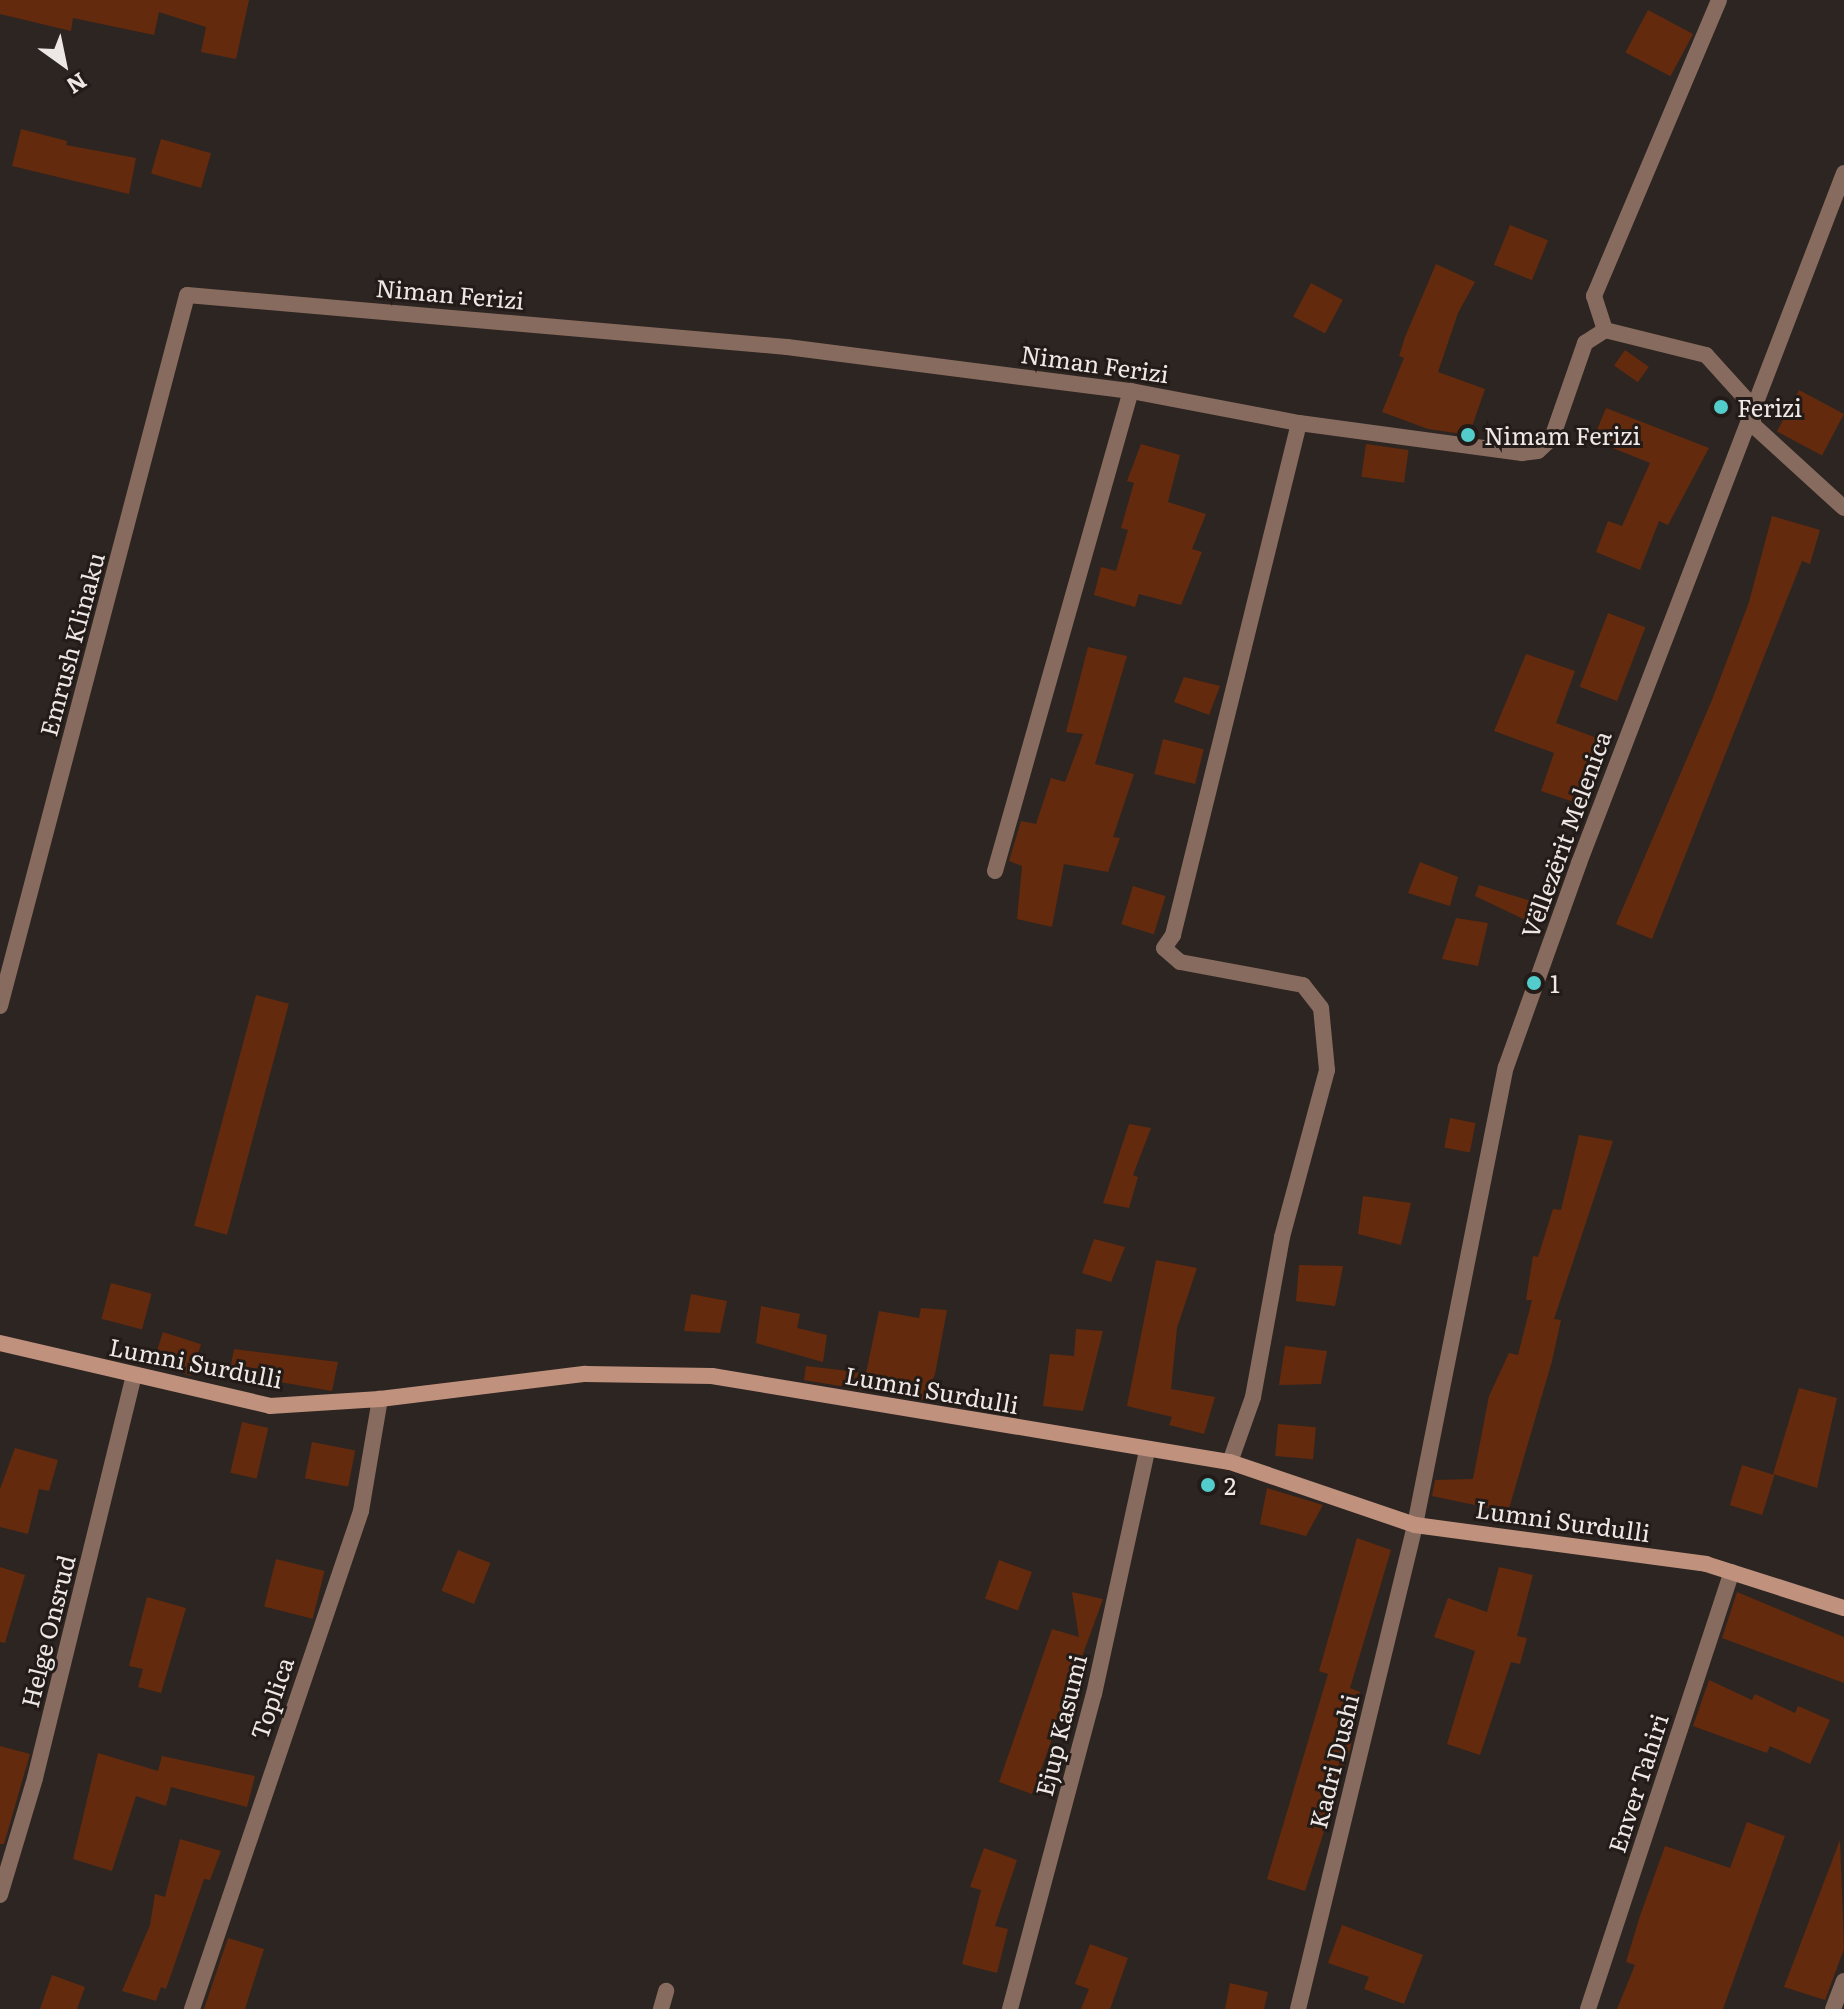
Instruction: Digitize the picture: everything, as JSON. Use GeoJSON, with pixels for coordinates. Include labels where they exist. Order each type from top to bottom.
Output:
{"type":"FeatureCollection","features":[{"type":"Feature","properties":{"kind":"street"},"geometry":{"type":"LineString","coordinates":[[1719,0],[1594,296],[1605,330],[1706,355],[1753,407],[1753,425],[1844,508]]}},
{"type":"Feature","properties":{"kind":"street","name":"Vëllezërit Melenica"},"geometry":{"type":"LineString","coordinates":[[1415,1525],[1506,1067],[1844,173]]}},
{"type":"Feature","properties":{"kind":"street","name":"Niman Ferizi"},"geometry":{"type":"LineString","coordinates":[[187,295],[707,338],[1131,391],[1299,423],[1538,451],[1552,438],[1585,343],[1605,330]]}},
{"type":"Feature","properties":{"kind":"street","name":"Emrush Klinaku"},"geometry":{"type":"LineString","coordinates":[[0,1006],[187,295]]}},
{"type":"Feature","properties":{"kind":"street"},"geometry":{"type":"LineString","coordinates":[[995,871],[1131,391]]}},
{"type":"Feature","properties":{"kind":"street"},"geometry":{"type":"LineString","coordinates":[[1230,1462],[1253,1397],[1282,1237],[1327,1070],[1321,1008],[1303,985],[1180,962],[1164,948],[1173,935],[1299,423]]}},
{"type":"Feature","properties":{"kind":"street","name":"Lumni Surdulli"},"geometry":{"type":"LineString","coordinates":[[0,1343],[270,1406],[380,1399],[585,1374],[712,1376],[1147,1451],[1230,1462],[1415,1525],[1706,1564],[1844,1608]]}},
{"type":"Feature","properties":{"kind":"street","name":"Helge Onsrud"},"geometry":{"type":"LineString","coordinates":[[0,1895],[35,1778],[134,1376]]}},
{"type":"Feature","properties":{"kind":"street","name":"Toplica"},"geometry":{"type":"LineString","coordinates":[[192,2009],[361,1511],[380,1399]]}},
{"type":"Feature","properties":{"kind":"street","name":"Ejup Kasumi"},"geometry":{"type":"LineString","coordinates":[[1010,2009],[1094,1694],[1147,1451]]}},
{"type":"Feature","properties":{"kind":"street","name":"Kadri Dushi"},"geometry":{"type":"LineString","coordinates":[[1298,2009],[1415,1525]]}},
{"type":"Feature","properties":{"kind":"street","name":"Enver Tahiri"},"geometry":{"type":"LineString","coordinates":[[1588,2009],[1732,1572]]}},
{"type":"Feature","properties":{"kind":"street"},"geometry":{"type":"LineString","coordinates":[[1833,2009],[1844,1981]]}},
{"type":"Feature","properties":{"kind":"street"},"geometry":{"type":"LineString","coordinates":[[661,2009],[666,1991]]}},
{"type":"Feature","properties":{"kind":"building"},"geometry":{"type":"Polygon","coordinates":[[[0,0],[249,0],[236,59],[201,52],[206,27],[159,12],[154,35],[73,18],[71,31],[0,14],[0,0]]]}},
{"type":"Feature","properties":{"kind":"building"},"geometry":{"type":"Polygon","coordinates":[[[1648,10],[1693,34],[1670,76],[1625,52],[1648,10]]]}},
{"type":"Feature","properties":{"kind":"building"},"geometry":{"type":"Polygon","coordinates":[[[21,129],[67,141],[66,145],[136,158],[129,194],[12,166],[21,129]]]}},
{"type":"Feature","properties":{"kind":"building"},"geometry":{"type":"Polygon","coordinates":[[[161,139],[211,153],[201,188],[151,174],[161,139]]]}},
{"type":"Feature","properties":{"kind":"building"},"geometry":{"type":"Polygon","coordinates":[[[1510,225],[1548,240],[1532,280],[1494,265],[1510,225]]]}},
{"type":"Feature","properties":{"kind":"building"},"geometry":{"type":"Polygon","coordinates":[[[1436,264],[1475,282],[1458,313],[1438,372],[1485,389],[1469,435],[1428,429],[1382,412],[1404,358],[1399,356],[1405,337],[1436,264]]]}},
{"type":"Feature","properties":{"kind":"building"},"geometry":{"type":"Polygon","coordinates":[[[1311,283],[1343,300],[1325,333],[1293,317],[1311,283]]]}},
{"type":"Feature","properties":{"kind":"building"},"geometry":{"type":"Polygon","coordinates":[[[1625,350],[1649,367],[1638,382],[1614,366],[1625,350]]]}},
{"type":"Feature","properties":{"kind":"building"},"geometry":{"type":"Polygon","coordinates":[[[1799,390],[1844,414],[1822,455],[1777,431],[1799,390]]]}},
{"type":"Feature","properties":{"kind":"building"},"geometry":{"type":"Polygon","coordinates":[[[1606,408],[1709,448],[1668,525],[1659,521],[1640,570],[1596,552],[1608,521],[1622,526],[1650,463],[1593,440],[1606,408]]]}},
{"type":"Feature","properties":{"kind":"building"},"geometry":{"type":"Polygon","coordinates":[[[1141,444],[1180,455],[1168,502],[1206,514],[1192,549],[1202,552],[1181,605],[1139,594],[1135,607],[1094,595],[1101,567],[1116,571],[1128,530],[1121,528],[1134,483],[1127,481],[1141,444]]]}},
{"type":"Feature","properties":{"kind":"building"},"geometry":{"type":"Polygon","coordinates":[[[1366,444],[1409,450],[1404,483],[1361,477],[1366,444]]]}},
{"type":"Feature","properties":{"kind":"building"},"geometry":{"type":"Polygon","coordinates":[[[1772,516],[1820,530],[1810,564],[1802,561],[1652,939],[1616,924],[1712,700],[1749,602],[1772,516]]]}},
{"type":"Feature","properties":{"kind":"building"},"geometry":{"type":"Polygon","coordinates":[[[1608,613],[1645,627],[1617,701],[1580,687],[1608,613]]]}},
{"type":"Feature","properties":{"kind":"building"},"geometry":{"type":"Polygon","coordinates":[[[1088,647],[1127,656],[1095,764],[1134,774],[1113,837],[1120,838],[1108,872],[1064,864],[1052,927],[1017,919],[1022,866],[1009,861],[1021,821],[1036,824],[1051,778],[1065,782],[1083,734],[1066,732],[1088,647]]]}},
{"type":"Feature","properties":{"kind":"building"},"geometry":{"type":"Polygon","coordinates":[[[1526,654],[1575,671],[1556,723],[1608,742],[1601,759],[1592,756],[1577,803],[1541,791],[1554,753],[1494,731],[1526,654]]]}},
{"type":"Feature","properties":{"kind":"building"},"geometry":{"type":"Polygon","coordinates":[[[1184,677],[1220,686],[1209,715],[1174,702],[1184,677]]]}},
{"type":"Feature","properties":{"kind":"building"},"geometry":{"type":"Polygon","coordinates":[[[1163,739],[1204,749],[1195,784],[1154,774],[1163,739]]]}},
{"type":"Feature","properties":{"kind":"building"},"geometry":{"type":"Polygon","coordinates":[[[1420,862],[1458,877],[1450,906],[1408,893],[1420,862]]]}},
{"type":"Feature","properties":{"kind":"building"},"geometry":{"type":"Polygon","coordinates":[[[1479,885],[1544,905],[1534,924],[1475,896],[1479,885]]]}},
{"type":"Feature","properties":{"kind":"building"},"geometry":{"type":"Polygon","coordinates":[[[1133,886],[1166,896],[1154,934],[1121,924],[1133,886]]]}},
{"type":"Feature","properties":{"kind":"building"},"geometry":{"type":"Polygon","coordinates":[[[1456,918],[1488,923],[1478,966],[1442,959],[1456,918]]]}},
{"type":"Feature","properties":{"kind":"building"},"geometry":{"type":"Polygon","coordinates":[[[256,995],[289,1004],[227,1235],[194,1226],[256,995]]]}},
{"type":"Feature","properties":{"kind":"building"},"geometry":{"type":"Polygon","coordinates":[[[1450,1118],[1476,1123],[1470,1152],[1444,1147],[1450,1118]]]}},
{"type":"Feature","properties":{"kind":"building"},"geometry":{"type":"Polygon","coordinates":[[[1129,1124],[1151,1128],[1133,1175],[1138,1177],[1129,1208],[1103,1203],[1129,1124]]]}},
{"type":"Feature","properties":{"kind":"building"},"geometry":{"type":"Polygon","coordinates":[[[1579,1135],[1613,1141],[1554,1319],[1561,1320],[1552,1361],[1508,1512],[1432,1496],[1435,1480],[1473,1479],[1489,1396],[1509,1353],[1518,1355],[1532,1300],[1526,1300],[1533,1256],[1538,1257],[1553,1209],[1561,1210],[1579,1135]]]}},
{"type":"Feature","properties":{"kind":"building"},"geometry":{"type":"Polygon","coordinates":[[[1363,1196],[1411,1203],[1401,1245],[1358,1234],[1363,1196]]]}},
{"type":"Feature","properties":{"kind":"building"},"geometry":{"type":"Polygon","coordinates":[[[1094,1239],[1125,1247],[1111,1282],[1082,1273],[1094,1239]]]}},
{"type":"Feature","properties":{"kind":"building"},"geometry":{"type":"Polygon","coordinates":[[[1156,1260],[1197,1268],[1177,1328],[1171,1389],[1215,1397],[1204,1434],[1169,1425],[1172,1417],[1127,1406],[1156,1260]]]}},
{"type":"Feature","properties":{"kind":"building"},"geometry":{"type":"Polygon","coordinates":[[[1299,1265],[1343,1266],[1335,1306],[1296,1301],[1299,1265]]]}},
{"type":"Feature","properties":{"kind":"building"},"geometry":{"type":"Polygon","coordinates":[[[111,1283],[152,1294],[142,1330],[101,1319],[111,1283]]]}},
{"type":"Feature","properties":{"kind":"building"},"geometry":{"type":"Polygon","coordinates":[[[691,1294],[727,1301],[720,1333],[684,1331],[691,1294]]]}},
{"type":"Feature","properties":{"kind":"building"},"geometry":{"type":"Polygon","coordinates":[[[761,1306],[800,1314],[797,1328],[827,1335],[823,1362],[756,1343],[761,1306]]]}},
{"type":"Feature","properties":{"kind":"building"},"geometry":{"type":"Polygon","coordinates":[[[921,1308],[947,1310],[935,1374],[924,1400],[804,1380],[806,1366],[866,1373],[879,1311],[919,1318],[921,1308]]]}},
{"type":"Feature","properties":{"kind":"building"},"geometry":{"type":"Polygon","coordinates":[[[1076,1329],[1103,1331],[1083,1411],[1043,1406],[1050,1354],[1074,1356],[1076,1329]]]}},
{"type":"Feature","properties":{"kind":"building"},"geometry":{"type":"Polygon","coordinates":[[[163,1332],[201,1344],[191,1376],[153,1363],[163,1332]]]}},
{"type":"Feature","properties":{"kind":"building"},"geometry":{"type":"Polygon","coordinates":[[[1285,1346],[1327,1351],[1321,1384],[1279,1385],[1285,1346]]]}},
{"type":"Feature","properties":{"kind":"building"},"geometry":{"type":"Polygon","coordinates":[[[234,1349],[338,1362],[332,1391],[268,1380],[267,1388],[228,1380],[234,1349]]]}},
{"type":"Feature","properties":{"kind":"building"},"geometry":{"type":"Polygon","coordinates":[[[1799,1388],[1837,1398],[1817,1488],[1773,1474],[1799,1388]]]}},
{"type":"Feature","properties":{"kind":"building"},"geometry":{"type":"Polygon","coordinates":[[[242,1422],[268,1428],[257,1479],[230,1473],[242,1422]]]}},
{"type":"Feature","properties":{"kind":"building"},"geometry":{"type":"Polygon","coordinates":[[[1278,1424],[1316,1427],[1313,1459],[1275,1456],[1278,1424]]]}},
{"type":"Feature","properties":{"kind":"building"},"geometry":{"type":"Polygon","coordinates":[[[312,1442],[355,1450],[348,1487],[305,1478],[312,1442]]]}},
{"type":"Feature","properties":{"kind":"building"},"geometry":{"type":"Polygon","coordinates":[[[15,1448],[58,1460],[49,1491],[39,1489],[28,1534],[0,1527],[0,1489],[15,1448]]]}},
{"type":"Feature","properties":{"kind":"building"},"geometry":{"type":"Polygon","coordinates":[[[1742,1465],[1775,1475],[1762,1515],[1730,1505],[1742,1465]]]}},
{"type":"Feature","properties":{"kind":"building"},"geometry":{"type":"Polygon","coordinates":[[[1267,1488],[1323,1505],[1306,1536],[1260,1524],[1267,1488]]]}},
{"type":"Feature","properties":{"kind":"building"},"geometry":{"type":"Polygon","coordinates":[[[1357,1538],[1391,1550],[1350,1688],[1360,1692],[1344,1738],[1352,1741],[1349,1753],[1305,1891],[1267,1879],[1328,1674],[1319,1671],[1357,1538]]]}},
{"type":"Feature","properties":{"kind":"building"},"geometry":{"type":"Polygon","coordinates":[[[458,1550],[490,1563],[474,1604],[442,1591],[458,1550]]]}},
{"type":"Feature","properties":{"kind":"building"},"geometry":{"type":"Polygon","coordinates":[[[276,1559],[325,1571],[313,1619],[264,1607],[276,1559]]]}},
{"type":"Feature","properties":{"kind":"building"},"geometry":{"type":"Polygon","coordinates":[[[999,1560],[1032,1572],[1018,1610],[985,1599],[999,1560]]]}},
{"type":"Feature","properties":{"kind":"building"},"geometry":{"type":"Polygon","coordinates":[[[0,1567],[25,1575],[5,1643],[0,1642],[0,1567]]]}},
{"type":"Feature","properties":{"kind":"building"},"geometry":{"type":"Polygon","coordinates":[[[1499,1567],[1533,1575],[1517,1636],[1527,1638],[1520,1664],[1511,1662],[1480,1755],[1447,1744],[1475,1651],[1434,1637],[1448,1598],[1487,1612],[1499,1567]]]}},
{"type":"Feature","properties":{"kind":"building"},"geometry":{"type":"Polygon","coordinates":[[[1072,1592],[1103,1599],[1032,1794],[999,1782],[1052,1629],[1079,1637],[1072,1592]]]}},
{"type":"Feature","properties":{"kind":"building"},"geometry":{"type":"Polygon","coordinates":[[[1737,1592],[1844,1637],[1844,1683],[1722,1638],[1737,1592]]]}},
{"type":"Feature","properties":{"kind":"building"},"geometry":{"type":"Polygon","coordinates":[[[147,1597],[186,1608],[161,1693],[138,1687],[143,1669],[129,1666],[147,1597]]]}},
{"type":"Feature","properties":{"kind":"building"},"geometry":{"type":"Polygon","coordinates":[[[1709,1680],[1752,1700],[1755,1694],[1795,1713],[1798,1706],[1830,1720],[1810,1764],[1770,1746],[1767,1753],[1693,1726],[1709,1680]]]}},
{"type":"Feature","properties":{"kind":"building"},"geometry":{"type":"Polygon","coordinates":[[[0,1746],[30,1754],[4,1844],[0,1844],[0,1746]]]}},
{"type":"Feature","properties":{"kind":"building"},"geometry":{"type":"Polygon","coordinates":[[[98,1753],[158,1771],[162,1756],[255,1776],[247,1807],[171,1787],[166,1806],[136,1796],[112,1871],[73,1859],[98,1753]]]}},
{"type":"Feature","properties":{"kind":"building"},"geometry":{"type":"Polygon","coordinates":[[[1747,1822],[1785,1836],[1723,2009],[1617,2009],[1635,1965],[1626,1962],[1665,1846],[1730,1868],[1747,1822]]]}},
{"type":"Feature","properties":{"kind":"building"},"geometry":{"type":"Polygon","coordinates":[[[180,1839],[221,1851],[210,1880],[204,1879],[166,1989],[161,1987],[156,2001],[122,1991],[150,1925],[155,1894],[165,1897],[180,1839]]]}},
{"type":"Feature","properties":{"kind":"building"},"geometry":{"type":"Polygon","coordinates":[[[1840,1840],[1844,1949],[1825,2000],[1784,1987],[1840,1840]]]}},
{"type":"Feature","properties":{"kind":"building"},"geometry":{"type":"Polygon","coordinates":[[[984,1848],[1017,1860],[995,1926],[1008,1929],[997,1973],[962,1964],[981,1890],[970,1887],[984,1848]]]}},
{"type":"Feature","properties":{"kind":"building"},"geometry":{"type":"Polygon","coordinates":[[[1342,1925],[1423,1955],[1404,2004],[1364,1989],[1369,1977],[1328,1963],[1342,1925]]]}},
{"type":"Feature","properties":{"kind":"building"},"geometry":{"type":"Polygon","coordinates":[[[228,1938],[264,1949],[245,2009],[204,2009],[228,1938]]]}},
{"type":"Feature","properties":{"kind":"building"},"geometry":{"type":"Polygon","coordinates":[[[1090,1944],[1128,1958],[1110,2009],[1081,2009],[1089,1989],[1075,1984],[1090,1944]]]}},
{"type":"Feature","properties":{"kind":"building"},"geometry":{"type":"Polygon","coordinates":[[[52,1975],[85,1987],[77,2009],[40,2009],[52,1975]]]}},
{"type":"Feature","properties":{"kind":"building"},"geometry":{"type":"Polygon","coordinates":[[[1230,1983],[1268,1992],[1264,2009],[1225,2009],[1230,1983]]]}},
{"type":"Feature","properties":{"kind":"place","name":"Ferizi"},"geometry":{"type":"Point","coordinates":[1721,407]}},
{"type":"Feature","properties":{"kind":"place","name":"Nimam Ferizi"},"geometry":{"type":"Point","coordinates":[1468,435]}},
{"type":"Feature","properties":{"kind":"place","name":"1"},"geometry":{"type":"Point","coordinates":[1534,983]}},
{"type":"Feature","properties":{"kind":"place","name":"2"},"geometry":{"type":"Point","coordinates":[1208,1485]}}]}
